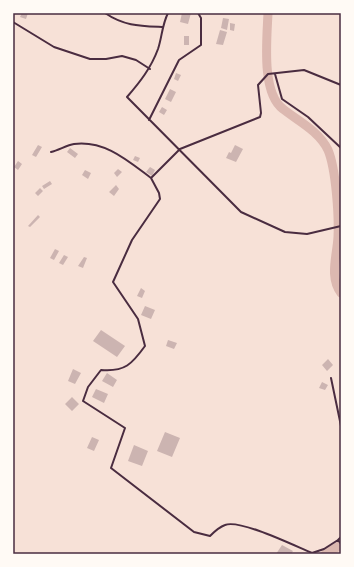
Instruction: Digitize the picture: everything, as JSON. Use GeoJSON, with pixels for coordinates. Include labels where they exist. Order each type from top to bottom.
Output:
{"type":"FeatureCollection","features":[{"type":"Feature","properties":{"kind":"street"},"geometry":{"type":"LineString","coordinates":[[105,13],[117,21],[138,26],[162,27]]}},
{"type":"Feature","properties":{"kind":"street"},"geometry":{"type":"LineString","coordinates":[[168,13],[162,27],[159,48],[150,68],[127,97],[241,212],[285,232],[307,234],[341,226]]}},
{"type":"Feature","properties":{"kind":"street"},"geometry":{"type":"LineString","coordinates":[[149,120],[179,60],[200,45],[201,18],[198,13]]}},
{"type":"Feature","properties":{"kind":"street"},"geometry":{"type":"LineString","coordinates":[[13,22],[54,48],[90,59],[106,59],[122,56],[136,60],[150,68]]}},
{"type":"Feature","properties":{"kind":"street"},"geometry":{"type":"LineString","coordinates":[[152,178],[180,149],[260,117],[261,113],[258,85],[268,74],[304,70],[341,85]]}},
{"type":"Feature","properties":{"kind":"street"},"geometry":{"type":"LineString","coordinates":[[275,74],[282,100],[308,117],[341,148],[341,180]]}},
{"type":"Feature","properties":{"kind":"street"},"geometry":{"type":"LineString","coordinates":[[51,152],[72,144],[86,143],[104,147],[120,155],[152,178],[159,193],[160,199],[132,240],[113,282],[138,319],[145,346],[131,364],[112,371],[101,370],[88,387],[83,401],[125,428],[111,468],[194,532],[203,536],[210,536],[226,524],[236,524],[262,532],[312,553],[324,549],[341,537]]}},
{"type":"Feature","properties":{"kind":"street"},"geometry":{"type":"LineString","coordinates":[[332,378],[341,426]]}},
{"type":"Feature","properties":{"kind":"street"},"geometry":{"type":"LineString","coordinates":[[338,540],[341,544]]}},
{"type":"Feature","properties":{"kind":"building"},"geometry":{"type":"Polygon","coordinates":[[[22,13],[28,13],[26,19],[20,17],[22,13]]]}},
{"type":"Feature","properties":{"kind":"building"},"geometry":{"type":"Polygon","coordinates":[[[182,13],[191,13],[188,24],[180,22],[182,13]]]}},
{"type":"Feature","properties":{"kind":"building"},"geometry":{"type":"Polygon","coordinates":[[[223,18],[229,19],[227,30],[221,28],[223,18]]]}},
{"type":"Feature","properties":{"kind":"building"},"geometry":{"type":"Polygon","coordinates":[[[230,23],[235,24],[234,31],[230,30],[230,23]]]}},
{"type":"Feature","properties":{"kind":"building"},"geometry":{"type":"Polygon","coordinates":[[[220,30],[227,32],[223,45],[216,44],[220,30]]]}},
{"type":"Feature","properties":{"kind":"building"},"geometry":{"type":"Polygon","coordinates":[[[184,36],[189,36],[189,45],[184,45],[184,36]]]}},
{"type":"Feature","properties":{"kind":"building"},"geometry":{"type":"Polygon","coordinates":[[[176,73],[181,75],[178,81],[174,79],[176,73]]]}},
{"type":"Feature","properties":{"kind":"building"},"geometry":{"type":"Polygon","coordinates":[[[170,89],[176,92],[171,102],[165,99],[170,89]]]}},
{"type":"Feature","properties":{"kind":"building"},"geometry":{"type":"Polygon","coordinates":[[[162,107],[167,110],[164,115],[159,112],[162,107]]]}},
{"type":"Feature","properties":{"kind":"building"},"geometry":{"type":"Polygon","coordinates":[[[38,145],[42,147],[36,157],[32,155],[38,145]]]}},
{"type":"Feature","properties":{"kind":"building"},"geometry":{"type":"Polygon","coordinates":[[[235,145],[243,149],[236,162],[226,158],[229,152],[231,153],[235,145]]]}},
{"type":"Feature","properties":{"kind":"building"},"geometry":{"type":"Polygon","coordinates":[[[70,148],[78,154],[75,158],[67,152],[70,148]]]}},
{"type":"Feature","properties":{"kind":"building"},"geometry":{"type":"Polygon","coordinates":[[[135,156],[140,158],[138,162],[133,160],[135,156]]]}},
{"type":"Feature","properties":{"kind":"building"},"geometry":{"type":"Polygon","coordinates":[[[18,161],[22,164],[18,170],[14,167],[18,161]]]}},
{"type":"Feature","properties":{"kind":"building"},"geometry":{"type":"Polygon","coordinates":[[[150,167],[155,170],[152,176],[146,172],[150,167]]]}},
{"type":"Feature","properties":{"kind":"building"},"geometry":{"type":"Polygon","coordinates":[[[118,169],[122,172],[117,177],[114,173],[118,169]]]}},
{"type":"Feature","properties":{"kind":"building"},"geometry":{"type":"Polygon","coordinates":[[[85,170],[91,173],[88,179],[82,175],[85,170]]]}},
{"type":"Feature","properties":{"kind":"building"},"geometry":{"type":"Polygon","coordinates":[[[50,181],[52,184],[44,189],[42,186],[50,181]]]}},
{"type":"Feature","properties":{"kind":"building"},"geometry":{"type":"Polygon","coordinates":[[[116,185],[119,189],[114,196],[109,192],[116,185]]]}},
{"type":"Feature","properties":{"kind":"building"},"geometry":{"type":"Polygon","coordinates":[[[40,188],[43,191],[38,196],[35,193],[40,188]]]}},
{"type":"Feature","properties":{"kind":"building"},"geometry":{"type":"Polygon","coordinates":[[[38,215],[40,217],[30,227],[28,226],[38,215]]]}},
{"type":"Feature","properties":{"kind":"building"},"geometry":{"type":"Polygon","coordinates":[[[55,249],[59,251],[54,260],[50,258],[55,249]]]}},
{"type":"Feature","properties":{"kind":"building"},"geometry":{"type":"Polygon","coordinates":[[[64,255],[68,257],[63,265],[59,263],[64,255]]]}},
{"type":"Feature","properties":{"kind":"building"},"geometry":{"type":"Polygon","coordinates":[[[84,257],[87,258],[83,268],[78,266],[84,257]]]}},
{"type":"Feature","properties":{"kind":"building"},"geometry":{"type":"Polygon","coordinates":[[[141,288],[145,291],[142,298],[137,296],[141,288]]]}},
{"type":"Feature","properties":{"kind":"building"},"geometry":{"type":"Polygon","coordinates":[[[145,306],[155,310],[151,319],[141,315],[145,306]]]}},
{"type":"Feature","properties":{"kind":"building"},"geometry":{"type":"Polygon","coordinates":[[[101,330],[125,346],[117,357],[93,341],[101,330]]]}},
{"type":"Feature","properties":{"kind":"building"},"geometry":{"type":"Polygon","coordinates":[[[168,340],[177,343],[174,349],[166,346],[168,340]]]}},
{"type":"Feature","properties":{"kind":"building"},"geometry":{"type":"Polygon","coordinates":[[[328,359],[333,365],[327,371],[322,365],[328,359]]]}},
{"type":"Feature","properties":{"kind":"building"},"geometry":{"type":"Polygon","coordinates":[[[73,369],[81,373],[75,384],[68,381],[73,369]]]}},
{"type":"Feature","properties":{"kind":"building"},"geometry":{"type":"Polygon","coordinates":[[[107,373],[117,380],[113,387],[102,381],[107,373]]]}},
{"type":"Feature","properties":{"kind":"building"},"geometry":{"type":"Polygon","coordinates":[[[322,382],[328,385],[325,390],[319,388],[322,382]]]}},
{"type":"Feature","properties":{"kind":"building"},"geometry":{"type":"Polygon","coordinates":[[[96,389],[108,394],[104,403],[92,397],[96,389]]]}},
{"type":"Feature","properties":{"kind":"building"},"geometry":{"type":"Polygon","coordinates":[[[72,397],[79,404],[72,411],[65,404],[72,397]]]}},
{"type":"Feature","properties":{"kind":"building"},"geometry":{"type":"Polygon","coordinates":[[[165,432],[180,438],[172,457],[157,451],[165,432]]]}},
{"type":"Feature","properties":{"kind":"building"},"geometry":{"type":"Polygon","coordinates":[[[92,437],[99,440],[94,451],[87,448],[92,437]]]}},
{"type":"Feature","properties":{"kind":"building"},"geometry":{"type":"Polygon","coordinates":[[[134,445],[148,451],[142,466],[128,461],[134,445]]]}},
{"type":"Feature","properties":{"kind":"building"},"geometry":{"type":"Polygon","coordinates":[[[282,545],[293,551],[291,554],[276,554],[282,545]]]}},
{"type":"Feature","properties":{"kind":"waterway"},"geometry":{"type":"LineString","coordinates":[[268,13],[267,64],[271,91],[276,101],[283,109],[319,137],[324,143],[331,158],[335,180],[338,217],[335,280],[341,293]]}},
{"type":"Feature","properties":{"kind":"waterway"},"geometry":{"type":"LineString","coordinates":[[325,554],[341,545]]}}]}
